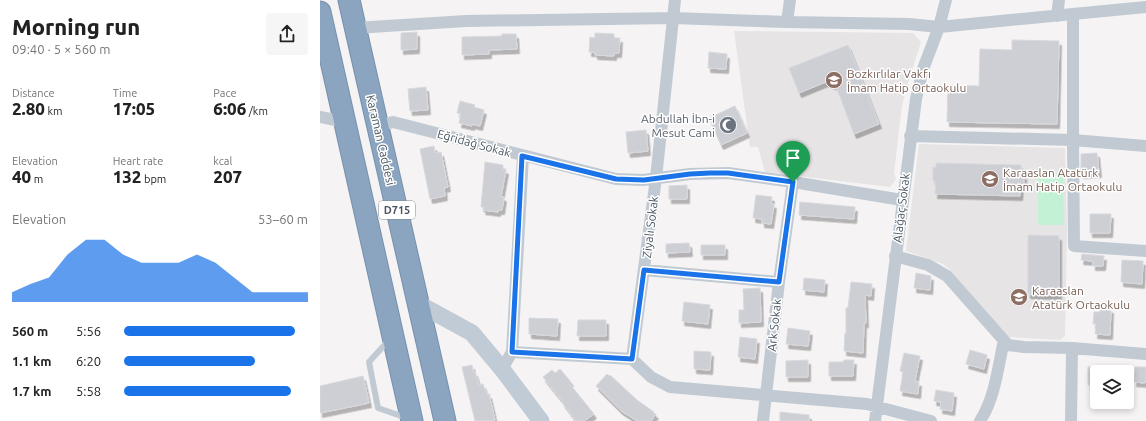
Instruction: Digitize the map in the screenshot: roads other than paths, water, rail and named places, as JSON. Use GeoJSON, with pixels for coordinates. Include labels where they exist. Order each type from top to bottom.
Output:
{"type":"FeatureCollection","features":[{"type":"Feature","properties":{"kind":"highway","name":"Karaman Caddesi"},"geometry":{"type":"LineString","coordinates":[[349,0],[445,421]]}},
{"type":"Feature","properties":{"kind":"highway","name":"D715"},"geometry":{"type":"LineString","coordinates":[[320,12],[411,420]]}},
{"type":"Feature","properties":{"kind":"street","name":"Ziyalı Sokak"},"geometry":{"type":"LineString","coordinates":[[632,359],[656,178],[675,0]]}},
{"type":"Feature","properties":{"kind":"street"},"geometry":{"type":"LineString","coordinates":[[787,22],[790,0]]}},
{"type":"Feature","properties":{"kind":"street","name":"Alağaç Sokak"},"geometry":{"type":"LineString","coordinates":[[874,421],[910,136],[919,84],[927,57],[939,27],[946,0]]}},
{"type":"Feature","properties":{"kind":"street"},"geometry":{"type":"LineString","coordinates":[[1057,16],[1059,0]]}},
{"type":"Feature","properties":{"kind":"street"},"geometry":{"type":"LineString","coordinates":[[355,28],[466,21],[673,18],[909,24],[939,27],[1146,7]]}},
{"type":"Feature","properties":{"kind":"street"},"geometry":{"type":"LineString","coordinates":[[1073,14],[1074,246],[1146,251]]}},
{"type":"Feature","properties":{"kind":"street"},"geometry":{"type":"LineString","coordinates":[[320,117],[345,122]]}},
{"type":"Feature","properties":{"kind":"street","name":"Eğridağ Sokak"},"geometry":{"type":"LineString","coordinates":[[378,126],[392,122],[616,179],[631,180],[690,174],[728,173],[902,200]]}},
{"type":"Feature","properties":{"kind":"street"},"geometry":{"type":"LineString","coordinates":[[910,136],[1073,140],[1146,146]]}},
{"type":"Feature","properties":{"kind":"street"},"geometry":{"type":"LineString","coordinates":[[502,369],[512,352],[522,156]]}},
{"type":"Feature","properties":{"kind":"street","name":"Ark Sokak"},"geometry":{"type":"LineString","coordinates":[[763,421],[779,282],[793,182]]}},
{"type":"Feature","properties":{"kind":"street"},"geometry":{"type":"LineString","coordinates":[[896,256],[928,265],[947,276],[1008,345],[1146,354]]}},
{"type":"Feature","properties":{"kind":"street"},"geometry":{"type":"LineString","coordinates":[[644,270],[779,282]]}},
{"type":"Feature","properties":{"kind":"street"},"geometry":{"type":"LineString","coordinates":[[419,304],[472,333],[502,369],[541,421]]}},
{"type":"Feature","properties":{"kind":"street"},"geometry":{"type":"LineString","coordinates":[[980,421],[987,408],[1004,340]]}},
{"type":"Feature","properties":{"kind":"street"},"geometry":{"type":"LineString","coordinates":[[1071,421],[1072,348]]}},
{"type":"Feature","properties":{"kind":"street"},"geometry":{"type":"LineString","coordinates":[[512,352],[632,359],[651,377],[670,387],[876,405],[931,421]]}},
{"type":"Feature","properties":{"kind":"lane"},"geometry":{"type":"LineString","coordinates":[[393,335],[369,362],[378,408],[411,420]]}},
{"type":"Feature","properties":{"kind":"place","name":"Bozkırlılar Vakfı İmam Hatip Ortaokulu"},"geometry":{"type":"Point","coordinates":[834,80]}},
{"type":"Feature","properties":{"kind":"place","name":"Abdullah İbn-i Mesut Cami"},"geometry":{"type":"Point","coordinates":[728,125]}},
{"type":"Feature","properties":{"kind":"place","name":"Karaaslan Atatürk İmam Hatip Ortaokulu"},"geometry":{"type":"Point","coordinates":[990,179]}},
{"type":"Feature","properties":{"kind":"place","name":"Karaaslan Atatürk Ortaokulu"},"geometry":{"type":"Point","coordinates":[1019,297]}}]}
